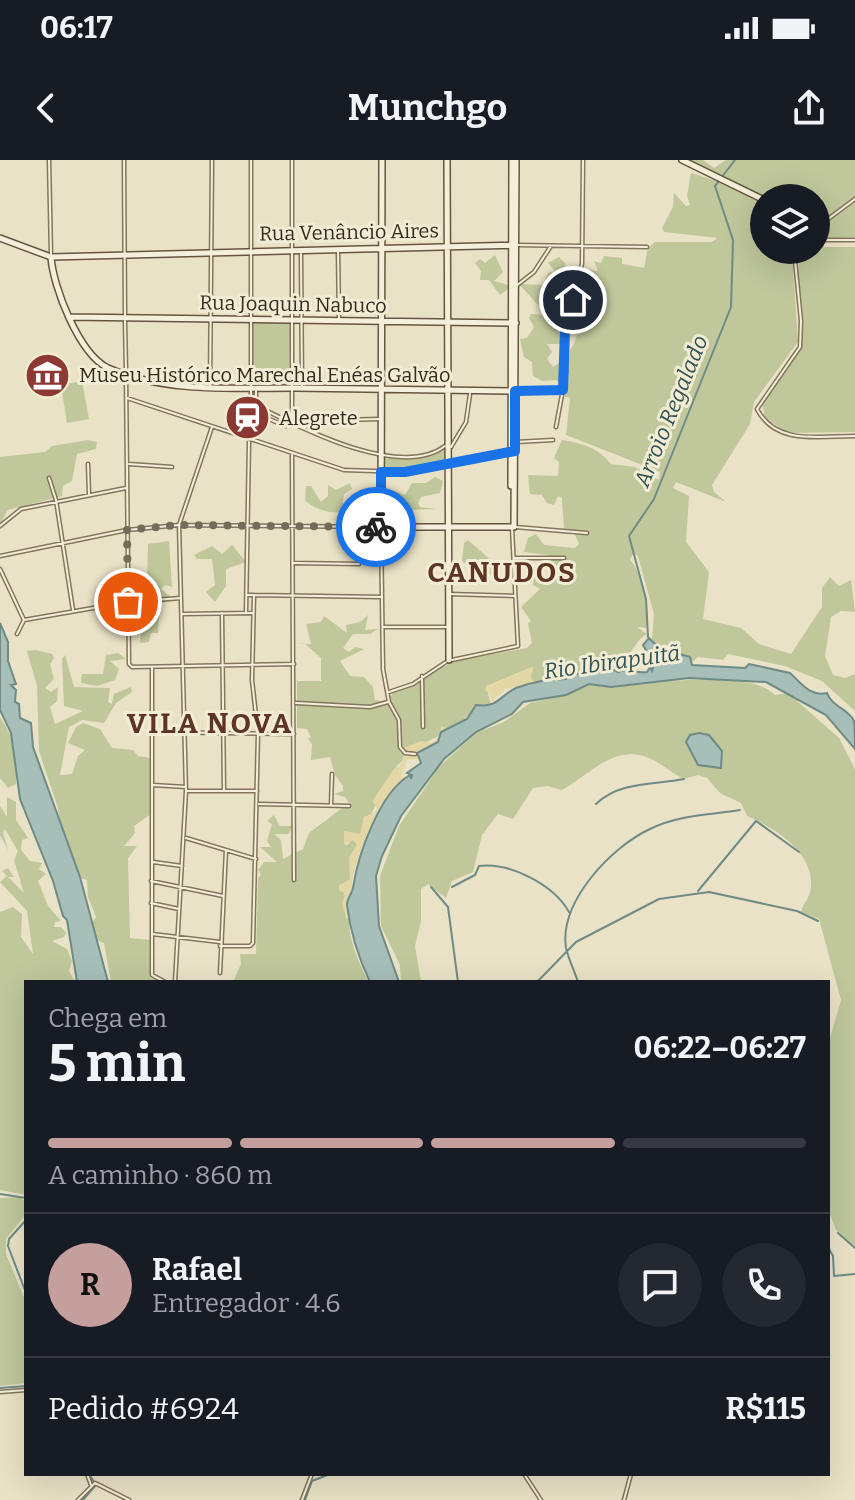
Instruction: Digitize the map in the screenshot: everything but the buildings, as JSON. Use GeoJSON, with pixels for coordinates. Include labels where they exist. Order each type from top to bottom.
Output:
{"type":"FeatureCollection","features":[{"type":"Feature","properties":{"kind":"street"},"geometry":{"type":"LineString","coordinates":[[49,160],[53,278],[82,340],[104,366],[180,386],[563,390]]}},
{"type":"Feature","properties":{"kind":"street"},"geometry":{"type":"LineString","coordinates":[[124,160],[128,659],[132,667],[294,664]]}},
{"type":"Feature","properties":{"kind":"street"},"geometry":{"type":"LineString","coordinates":[[210,387],[212,160]]}},
{"type":"Feature","properties":{"kind":"street"},"geometry":{"type":"LineString","coordinates":[[251,160],[250,318],[254,413],[286,426],[292,422]]}},
{"type":"Feature","properties":{"kind":"street"},"geometry":{"type":"LineString","coordinates":[[292,160],[292,422]]}},
{"type":"Feature","properties":{"kind":"street"},"geometry":{"type":"LineString","coordinates":[[382,160],[382,627],[389,702],[399,720],[402,750],[415,754]]}},
{"type":"Feature","properties":{"kind":"street"},"geometry":{"type":"LineString","coordinates":[[447,160],[449,660]]}},
{"type":"Feature","properties":{"kind":"street"},"geometry":{"type":"LineString","coordinates":[[388,693],[413,684],[449,660],[518,646],[513,529],[514,160]]}},
{"type":"Feature","properties":{"kind":"street"},"geometry":{"type":"LineString","coordinates":[[556,427],[563,390],[566,322],[580,275],[584,245],[583,160]]}},
{"type":"Feature","properties":{"kind":"street"},"geometry":{"type":"LineString","coordinates":[[682,160],[750,193]]}},
{"type":"Feature","properties":{"kind":"street"},"geometry":{"type":"LineString","coordinates":[[830,218],[855,199]]}},
{"type":"Feature","properties":{"kind":"street"},"geometry":{"type":"LineString","coordinates":[[0,238],[51,257]]}},
{"type":"Feature","properties":{"kind":"street"},"geometry":{"type":"LineString","coordinates":[[830,240],[855,240]]}},
{"type":"Feature","properties":{"kind":"street"},"geometry":{"type":"LineString","coordinates":[[515,286],[534,272],[551,245]]}},
{"type":"Feature","properties":{"kind":"street","name":"Rua Venâncio Aires"},"geometry":{"type":"LineString","coordinates":[[51,257],[302,248],[647,247]]}},
{"type":"Feature","properties":{"kind":"street"},"geometry":{"type":"LineString","coordinates":[[302,248],[302,388]]}},
{"type":"Feature","properties":{"kind":"street"},"geometry":{"type":"LineString","coordinates":[[338,249],[339,321]]}},
{"type":"Feature","properties":{"kind":"street"},"geometry":{"type":"LineString","coordinates":[[795,264],[801,321],[800,347],[757,409],[775,430],[788,436],[855,436]]}},
{"type":"Feature","properties":{"kind":"street"},"geometry":{"type":"LineString","coordinates":[[513,268],[513,323]]}},
{"type":"Feature","properties":{"kind":"street","name":"Rua Joaquin Nabuco"},"geometry":{"type":"LineString","coordinates":[[70,317],[513,323]]}},
{"type":"Feature","properties":{"kind":"street"},"geometry":{"type":"LineString","coordinates":[[448,451],[466,422],[471,390]]}},
{"type":"Feature","properties":{"kind":"street"},"geometry":{"type":"LineString","coordinates":[[126,398],[344,470],[405,472],[513,451]]}},
{"type":"Feature","properties":{"kind":"street"},"geometry":{"type":"LineString","coordinates":[[254,405],[365,452],[381,455],[429,454],[441,449],[448,441]]}},
{"type":"Feature","properties":{"kind":"street"},"geometry":{"type":"LineString","coordinates":[[339,420],[381,419]]}},
{"type":"Feature","properties":{"kind":"street"},"geometry":{"type":"LineString","coordinates":[[175,980],[185,838],[187,733],[179,525],[212,427]]}},
{"type":"Feature","properties":{"kind":"street"},"geometry":{"type":"LineString","coordinates":[[246,613],[249,440]]}},
{"type":"Feature","properties":{"kind":"street"},"geometry":{"type":"LineString","coordinates":[[513,443],[553,440]]}},
{"type":"Feature","properties":{"kind":"street"},"geometry":{"type":"LineString","coordinates":[[292,455],[294,880]]}},
{"type":"Feature","properties":{"kind":"street"},"geometry":{"type":"LineString","coordinates":[[88,464],[89,494]]}},
{"type":"Feature","properties":{"kind":"street"},"geometry":{"type":"LineString","coordinates":[[128,464],[172,467]]}},
{"type":"Feature","properties":{"kind":"street"},"geometry":{"type":"LineString","coordinates":[[49,478],[56,500],[73,611]]}},
{"type":"Feature","properties":{"kind":"street"},"geometry":{"type":"LineString","coordinates":[[0,526],[21,509],[127,488]]}},
{"type":"Feature","properties":{"kind":"street"},"geometry":{"type":"LineString","coordinates":[[0,556],[127,530],[179,525],[448,527],[587,533]]}},
{"type":"Feature","properties":{"kind":"street"},"geometry":{"type":"LineString","coordinates":[[514,558],[564,558]]}},
{"type":"Feature","properties":{"kind":"street"},"geometry":{"type":"LineString","coordinates":[[293,563],[359,564]]}},
{"type":"Feature","properties":{"kind":"street"},"geometry":{"type":"LineString","coordinates":[[0,569],[24,620]]}},
{"type":"Feature","properties":{"kind":"street"},"geometry":{"type":"LineString","coordinates":[[448,594],[516,596]]}},
{"type":"Feature","properties":{"kind":"street"},"geometry":{"type":"LineString","coordinates":[[247,595],[381,597]]}},
{"type":"Feature","properties":{"kind":"street"},"geometry":{"type":"LineString","coordinates":[[151,934],[220,944],[250,946],[253,943],[258,804],[258,733],[252,664],[254,595]]}},
{"type":"Feature","properties":{"kind":"street"},"geometry":{"type":"LineString","coordinates":[[24,620],[128,602],[182,598]]}},
{"type":"Feature","properties":{"kind":"street"},"geometry":{"type":"LineString","coordinates":[[222,613],[224,791]]}},
{"type":"Feature","properties":{"kind":"street"},"geometry":{"type":"LineString","coordinates":[[183,614],[253,613]]}},
{"type":"Feature","properties":{"kind":"street"},"geometry":{"type":"LineString","coordinates":[[17,634],[24,620]]}},
{"type":"Feature","properties":{"kind":"street"},"geometry":{"type":"LineString","coordinates":[[382,627],[447,627]]}},
{"type":"Feature","properties":{"kind":"street"},"geometry":{"type":"LineString","coordinates":[[152,666],[152,975],[161,980]]}},
{"type":"Feature","properties":{"kind":"street"},"geometry":{"type":"LineString","coordinates":[[422,676],[423,727]]}},
{"type":"Feature","properties":{"kind":"street"},"geometry":{"type":"LineString","coordinates":[[295,703],[370,707],[389,702]]}},
{"type":"Feature","properties":{"kind":"street"},"geometry":{"type":"LineString","coordinates":[[152,732],[294,734]]}},
{"type":"Feature","properties":{"kind":"street"},"geometry":{"type":"LineString","coordinates":[[331,806],[332,774]]}},
{"type":"Feature","properties":{"kind":"street"},"geometry":{"type":"LineString","coordinates":[[151,785],[258,791]]}},
{"type":"Feature","properties":{"kind":"street"},"geometry":{"type":"LineString","coordinates":[[258,804],[349,806]]}},
{"type":"Feature","properties":{"kind":"street"},"geometry":{"type":"LineString","coordinates":[[185,838],[256,859]]}},
{"type":"Feature","properties":{"kind":"street"},"geometry":{"type":"LineString","coordinates":[[220,973],[226,850]]}},
{"type":"Feature","properties":{"kind":"street"},"geometry":{"type":"LineString","coordinates":[[150,862],[183,867]]}},
{"type":"Feature","properties":{"kind":"street"},"geometry":{"type":"LineString","coordinates":[[150,881],[223,896]]}},
{"type":"Feature","properties":{"kind":"street"},"geometry":{"type":"LineString","coordinates":[[151,903],[180,910]]}},
{"type":"Feature","properties":{"kind":"street"},"geometry":{"type":"LineString","coordinates":[[0,1392],[24,1390]]}},
{"type":"Feature","properties":{"kind":"street"},"geometry":{"type":"LineString","coordinates":[[88,1476],[91,1486]]}},
{"type":"Feature","properties":{"kind":"street"},"geometry":{"type":"LineString","coordinates":[[302,1500],[311,1476]]}},
{"type":"Feature","properties":{"kind":"street"},"geometry":{"type":"LineString","coordinates":[[525,1476],[541,1500]]}},
{"type":"Feature","properties":{"kind":"street"},"geometry":{"type":"LineString","coordinates":[[624,1500],[630,1476]]}},
{"type":"Feature","properties":{"kind":"street"},"geometry":{"type":"LineString","coordinates":[[78,1500],[91,1486],[101,1484],[129,1500]]}},
{"type":"Feature","properties":{"kind":"green space"},"geometry":{"type":"Polygon","coordinates":[[[690,160],[703,160],[714,168],[726,160],[855,160],[855,197],[830,216],[830,184],[750,184],[750,191],[690,160]]]}},
{"type":"Feature","properties":{"kind":"green space"},"geometry":{"type":"Polygon","coordinates":[[[691,173],[717,181],[750,197],[750,264],[793,264],[798,342],[754,402],[750,424],[712,485],[714,492],[726,502],[676,482],[673,488],[689,496],[686,542],[709,572],[703,619],[741,628],[759,644],[791,654],[822,607],[822,588],[830,577],[839,586],[851,580],[855,612],[841,611],[831,617],[825,656],[833,675],[845,678],[855,674],[855,711],[822,681],[785,666],[728,654],[723,660],[698,657],[692,662],[690,657],[659,648],[652,639],[654,614],[638,556],[634,553],[630,559],[645,594],[648,628],[637,627],[647,634],[620,665],[580,675],[574,672],[566,679],[534,684],[533,680],[516,673],[507,680],[486,686],[491,704],[479,705],[446,732],[407,749],[410,752],[388,778],[360,835],[345,835],[346,846],[353,839],[357,844],[351,878],[344,885],[345,916],[350,918],[352,941],[368,980],[234,980],[241,964],[240,954],[256,954],[258,878],[261,874],[258,870],[264,862],[277,862],[260,847],[271,847],[267,841],[272,824],[267,821],[274,815],[280,826],[293,826],[288,834],[274,834],[281,840],[283,859],[303,849],[309,833],[349,803],[345,797],[334,794],[343,791],[343,786],[335,775],[330,757],[311,760],[312,744],[308,739],[311,737],[307,729],[297,728],[297,681],[321,681],[321,658],[305,644],[311,644],[306,624],[321,622],[324,616],[347,633],[346,625],[360,622],[368,615],[365,630],[378,629],[370,634],[353,634],[343,648],[349,652],[355,647],[364,649],[340,661],[350,676],[364,677],[373,687],[375,700],[387,702],[393,693],[417,684],[429,673],[456,661],[527,648],[532,643],[528,623],[531,621],[521,607],[540,589],[533,585],[534,577],[550,577],[552,563],[548,555],[524,552],[528,538],[536,534],[544,545],[575,548],[579,544],[574,532],[564,530],[562,498],[558,496],[554,505],[547,503],[542,495],[530,494],[528,475],[558,476],[559,462],[554,458],[562,440],[590,447],[611,464],[635,467],[659,480],[660,472],[566,435],[570,398],[564,396],[570,350],[587,296],[578,291],[581,279],[593,281],[590,270],[598,271],[594,261],[601,263],[604,256],[622,258],[622,264],[644,268],[648,248],[655,242],[711,242],[718,238],[664,232],[662,228],[673,207],[674,193],[686,206],[690,205],[687,196],[691,173]]]}},
{"type":"Feature","properties":{"kind":"green space"},"geometry":{"type":"Polygon","coordinates":[[[855,202],[855,237],[830,238],[830,220],[855,202]]]}},
{"type":"Feature","properties":{"kind":"green space"},"geometry":{"type":"Polygon","coordinates":[[[830,247],[855,247],[855,432],[787,433],[765,417],[762,403],[802,346],[798,264],[830,264],[830,247]]]}},
{"type":"Feature","properties":{"kind":"green space"},"geometry":{"type":"Polygon","coordinates":[[[495,255],[503,272],[494,281],[512,286],[500,295],[489,280],[480,280],[481,271],[475,263],[480,259],[485,263],[495,255]]]}},
{"type":"Feature","properties":{"kind":"green space"},"geometry":{"type":"Polygon","coordinates":[[[559,257],[565,263],[566,275],[552,278],[549,301],[538,305],[519,284],[544,285],[548,273],[555,271],[548,263],[559,257]]]}},
{"type":"Feature","properties":{"kind":"green space"},"geometry":{"type":"Polygon","coordinates":[[[531,314],[550,315],[561,335],[560,344],[547,344],[552,352],[547,359],[553,367],[564,360],[562,384],[556,380],[542,381],[533,376],[532,362],[524,357],[520,339],[527,338],[534,327],[529,318],[531,314]]]}},
{"type":"Feature","properties":{"kind":"green space"},"geometry":{"type":"Polygon","coordinates":[[[253,323],[290,323],[289,384],[252,384],[253,323]]]}},
{"type":"Feature","properties":{"kind":"green space"},"geometry":{"type":"Polygon","coordinates":[[[82,381],[89,419],[67,423],[61,385],[82,381]]]}},
{"type":"Feature","properties":{"kind":"green space"},"geometry":{"type":"Polygon","coordinates":[[[88,440],[97,442],[96,449],[77,454],[72,481],[63,486],[62,496],[8,510],[0,524],[0,457],[45,452],[52,446],[88,440]]]}},
{"type":"Feature","properties":{"kind":"green space"},"geometry":{"type":"Polygon","coordinates":[[[445,448],[445,463],[416,469],[384,470],[385,457],[424,457],[445,448]]]}},
{"type":"Feature","properties":{"kind":"green space"},"geometry":{"type":"Polygon","coordinates":[[[435,477],[443,481],[440,493],[421,497],[418,503],[420,507],[436,509],[409,510],[401,515],[391,504],[397,497],[393,490],[405,495],[412,483],[426,483],[435,477]]]}},
{"type":"Feature","properties":{"kind":"green space"},"geometry":{"type":"Polygon","coordinates":[[[350,483],[352,489],[344,494],[342,511],[323,510],[305,500],[306,486],[311,486],[321,502],[328,496],[328,485],[336,490],[350,483]]]}},
{"type":"Feature","properties":{"kind":"green space"},"geometry":{"type":"Polygon","coordinates":[[[468,540],[495,564],[495,576],[483,574],[479,585],[475,579],[476,572],[462,561],[464,543],[468,540]]]}},
{"type":"Feature","properties":{"kind":"green space"},"geometry":{"type":"Polygon","coordinates":[[[169,541],[172,587],[165,585],[161,589],[176,601],[160,603],[158,633],[151,633],[149,642],[140,643],[141,627],[146,625],[148,544],[169,541]]]}},
{"type":"Feature","properties":{"kind":"green space"},"geometry":{"type":"Polygon","coordinates":[[[232,545],[246,562],[226,569],[226,586],[215,602],[206,592],[215,585],[212,559],[197,559],[194,555],[212,546],[222,554],[232,545]]]}},
{"type":"Feature","properties":{"kind":"green space"},"geometry":{"type":"Polygon","coordinates":[[[27,651],[52,654],[54,658],[50,664],[54,679],[45,688],[51,692],[58,687],[57,701],[50,707],[55,724],[83,711],[64,706],[62,659],[65,655],[74,687],[110,688],[108,702],[112,704],[114,694],[131,687],[132,692],[116,703],[104,723],[82,720],[69,727],[60,775],[72,774],[78,756],[85,750],[68,743],[76,727],[83,723],[100,729],[112,748],[133,750],[138,756],[150,758],[151,814],[134,826],[135,833],[124,846],[137,846],[128,858],[130,938],[150,940],[150,978],[156,980],[111,980],[104,943],[95,939],[91,924],[96,917],[88,897],[87,880],[80,878],[61,830],[58,808],[39,751],[37,686],[27,651]]]}},
{"type":"Feature","properties":{"kind":"green space"},"geometry":{"type":"Polygon","coordinates":[[[118,653],[126,659],[110,661],[119,669],[115,680],[97,686],[81,683],[82,674],[103,674],[106,655],[118,653]]]}},
{"type":"Feature","properties":{"kind":"green space"},"geometry":{"type":"Polygon","coordinates":[[[708,679],[753,684],[775,695],[788,693],[839,738],[855,769],[855,1247],[836,1230],[830,1214],[830,1038],[841,1000],[819,919],[801,912],[811,888],[810,875],[806,863],[790,843],[747,816],[741,803],[720,793],[707,778],[698,775],[684,779],[652,759],[629,754],[598,765],[562,790],[548,786],[533,788],[513,819],[498,814],[482,835],[473,872],[452,881],[446,898],[428,884],[421,889],[421,921],[415,946],[421,980],[401,980],[400,965],[381,926],[380,876],[399,826],[439,767],[476,733],[504,722],[530,703],[567,695],[588,685],[708,679]]]}},
{"type":"Feature","properties":{"kind":"green space"},"geometry":{"type":"Polygon","coordinates":[[[0,717],[12,741],[15,757],[16,784],[8,788],[0,778],[0,717]]]}},
{"type":"Feature","properties":{"kind":"green space"},"geometry":{"type":"Polygon","coordinates":[[[7,797],[16,802],[16,820],[28,838],[22,840],[21,850],[30,861],[42,863],[39,869],[46,874],[38,881],[48,906],[61,921],[55,922],[54,927],[61,927],[66,933],[64,937],[52,941],[67,949],[72,961],[69,971],[74,980],[24,980],[24,1195],[0,1190],[0,912],[13,907],[22,914],[21,937],[33,954],[27,911],[0,882],[7,876],[2,871],[8,868],[14,877],[8,877],[24,893],[14,860],[18,851],[5,829],[3,833],[8,850],[0,835],[0,806],[7,817],[7,797]]]}},
{"type":"Feature","properties":{"kind":"green space"},"geometry":{"type":"Polygon","coordinates":[[[20,1197],[24,1200],[24,1216],[6,1239],[6,1254],[24,1297],[24,1383],[0,1386],[0,1198],[20,1197]]]}},
{"type":"Feature","properties":{"kind":"sand"},"geometry":{"type":"Polygon","coordinates":[[[534,666],[531,676],[534,684],[505,689],[492,702],[486,686],[534,666]]]}},
{"type":"Feature","properties":{"kind":"sand"},"geometry":{"type":"Polygon","coordinates":[[[441,726],[448,729],[441,732],[438,742],[418,753],[418,759],[407,760],[401,776],[404,780],[367,838],[353,877],[350,920],[346,918],[342,902],[346,894],[339,890],[339,885],[350,880],[349,858],[357,844],[353,840],[344,845],[344,831],[360,834],[364,817],[377,811],[373,800],[393,770],[400,766],[404,755],[410,752],[404,748],[421,741],[432,743],[439,737],[441,726]]]}},
{"type":"Feature","properties":{"kind":"water"},"geometry":{"type":"Polygon","coordinates":[[[0,623],[8,642],[8,661],[16,684],[11,685],[16,690],[15,702],[19,704],[20,718],[31,723],[33,747],[80,877],[107,980],[77,980],[67,920],[20,799],[11,733],[0,710],[0,623]]]}},
{"type":"Feature","properties":{"kind":"water","name":"Rio Ibirapuitã"},"geometry":{"type":"Polygon","coordinates":[[[649,638],[659,648],[690,657],[692,665],[745,668],[749,664],[790,673],[811,691],[827,693],[852,717],[855,749],[826,715],[766,682],[689,678],[611,687],[589,684],[566,695],[523,702],[512,714],[476,732],[444,759],[401,816],[376,876],[379,926],[398,980],[369,980],[350,924],[347,903],[372,825],[389,795],[410,775],[411,779],[412,775],[407,773],[421,763],[417,753],[438,742],[441,732],[467,719],[476,705],[495,703],[516,688],[541,681],[566,679],[574,672],[580,675],[598,668],[647,672],[650,667],[652,671],[654,664],[643,645],[649,638]]]}},
{"type":"Feature","properties":{"kind":"water"},"geometry":{"type":"Polygon","coordinates":[[[690,735],[709,735],[722,751],[721,768],[698,765],[686,742],[690,735]]]}},
{"type":"Feature","properties":{"kind":"waterway","name":"Arroio Regalado"},"geometry":{"type":"LineString","coordinates":[[648,637],[646,599],[629,536],[654,499],[731,307],[733,240],[715,186],[735,160]]}},
{"type":"Feature","properties":{"kind":"waterway"},"geometry":{"type":"LineString","coordinates":[[596,804],[626,788],[684,779]]}},
{"type":"Feature","properties":{"kind":"waterway"},"geometry":{"type":"LineString","coordinates":[[577,980],[566,948],[566,930],[579,895],[604,862],[635,837],[661,824],[740,810]]}},
{"type":"Feature","properties":{"kind":"waterway"},"geometry":{"type":"LineString","coordinates":[[698,891],[756,821],[799,852]]}},
{"type":"Feature","properties":{"kind":"waterway"},"geometry":{"type":"LineString","coordinates":[[452,887],[475,875],[479,866],[504,868],[530,877],[542,885],[569,912]]}},
{"type":"Feature","properties":{"kind":"waterway"},"geometry":{"type":"LineString","coordinates":[[431,887],[448,907],[458,980]]}},
{"type":"Feature","properties":{"kind":"waterway"},"geometry":{"type":"LineString","coordinates":[[539,980],[576,942],[659,899],[709,892],[797,911],[818,921]]}},
{"type":"Feature","properties":{"kind":"waterway"},"geometry":{"type":"LineString","coordinates":[[0,1194],[24,1198]]}},
{"type":"Feature","properties":{"kind":"waterway"},"geometry":{"type":"LineString","coordinates":[[24,1222],[9,1239],[8,1246],[24,1288]]}},
{"type":"Feature","properties":{"kind":"waterway"},"geometry":{"type":"LineString","coordinates":[[838,1233],[855,1248]]}},
{"type":"Feature","properties":{"kind":"waterway"},"geometry":{"type":"LineString","coordinates":[[830,1251],[834,1276],[855,1274]]}},
{"type":"Feature","properties":{"kind":"waterway"},"geometry":{"type":"LineString","coordinates":[[0,1388],[24,1386]]}},
{"type":"Feature","properties":{"kind":"waterway"},"geometry":{"type":"LineString","coordinates":[[90,1476],[94,1482]]}},
{"type":"Feature","properties":{"kind":"waterway"},"geometry":{"type":"LineString","coordinates":[[305,1500],[312,1481],[325,1476]]}},
{"type":"Feature","properties":{"kind":"waterway"},"geometry":{"type":"LineString","coordinates":[[83,1500],[95,1486]]}},
{"type":"Feature","properties":{"kind":"way so far"},"geometry":{"type":"LineString","coordinates":[[128,602],[127,530],[179,525],[376,527]]}},
{"type":"Feature","properties":{"kind":"place","name":"Museu Histórico Marechal Enéas Galvão"},"geometry":{"type":"Point","coordinates":[48,375]}},
{"type":"Feature","properties":{"kind":"place","name":"Alegrete"},"geometry":{"type":"Point","coordinates":[248,418]}},
{"type":"Feature","properties":{"kind":"district","name":"CANUDOS"},"geometry":{"type":"Point","coordinates":[502,572]}},
{"type":"Feature","properties":{"kind":"district","name":"VILA NOVA"},"geometry":{"type":"Point","coordinates":[210,723]}},
{"type":"Feature","properties":{"kind":"route"},"geometry":{"type":"LineString","coordinates":[[376,527],[381,527],[381,472],[405,472],[515,451],[515,391],[563,390],[566,373],[565,329],[573,300]]}}]}
